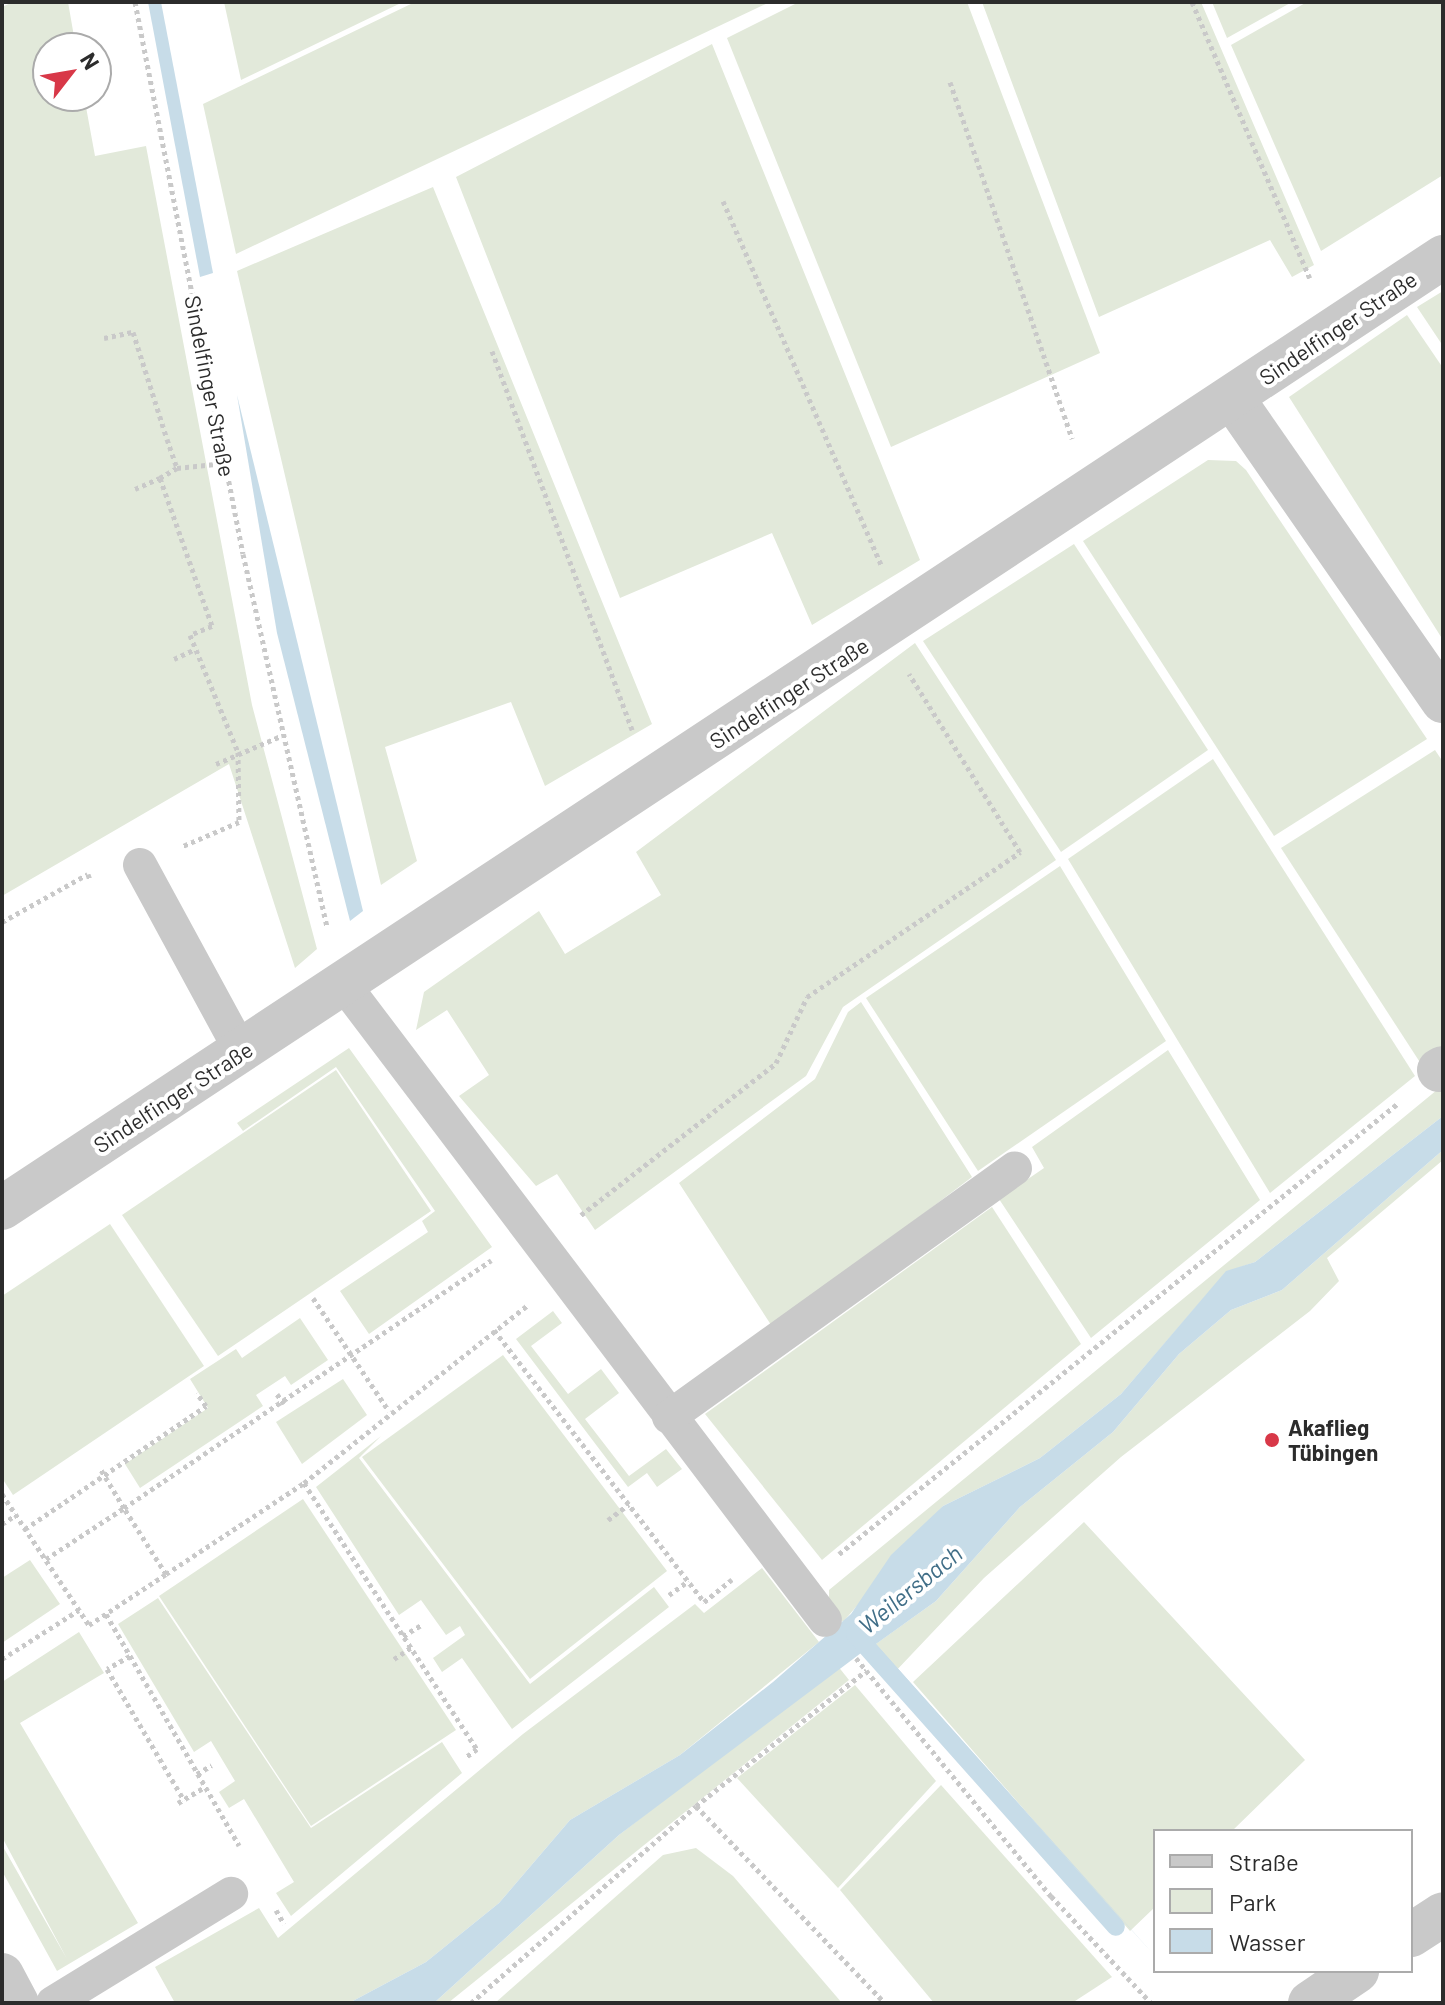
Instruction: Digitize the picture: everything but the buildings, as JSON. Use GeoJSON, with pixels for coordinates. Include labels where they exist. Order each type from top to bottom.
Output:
{"type":"FeatureCollection","features":[{"type":"Feature","properties":{"kind":"street","name":"Sindelfinger Straße"},"geometry":{"type":"LineString","coordinates":[[5,1197],[242,1053],[345,986],[1443,257]]}},
{"type":"Feature","properties":{"kind":"street"},"geometry":{"type":"LineString","coordinates":[[1233,399],[1441,693]]}},
{"type":"Feature","properties":{"kind":"street"},"geometry":{"type":"LineString","coordinates":[[1413,1934],[1443,1914]]}},
{"type":"Feature","properties":{"kind":"street"},"geometry":{"type":"LineString","coordinates":[[1310,2003],[1354,1973]]}},
{"type":"Feature","properties":{"kind":"street"},"geometry":{"type":"LineString","coordinates":[[2,1975],[17,2003]]}},
{"type":"Feature","properties":{"kind":"lane"},"geometry":{"type":"LineString","coordinates":[[140,865],[242,1053]]}},
{"type":"Feature","properties":{"kind":"lane"},"geometry":{"type":"LineString","coordinates":[[345,986],[534,1240],[825,1620]]}},
{"type":"Feature","properties":{"kind":"lane"},"geometry":{"type":"LineString","coordinates":[[669,1417],[1015,1168]]}},
{"type":"Feature","properties":{"kind":"lane"},"geometry":{"type":"LineString","coordinates":[[53,2003],[231,1894]]}},
{"type":"Feature","properties":{"kind":"path","name":"Sindelfinger Straße"},"geometry":{"type":"LineString","coordinates":[[135,2],[281,736],[345,986]]}},
{"type":"Feature","properties":{"kind":"path"},"geometry":{"type":"LineString","coordinates":[[1192,2],[1333,331]]}},
{"type":"Feature","properties":{"kind":"path"},"geometry":{"type":"LineString","coordinates":[[950,82],[1090,493]]}},
{"type":"Feature","properties":{"kind":"path"},"geometry":{"type":"LineString","coordinates":[[46,1559],[534,1240],[776,1063],[807,997],[1020,852],[893,624],[723,201]]}},
{"type":"Feature","properties":{"kind":"path"},"geometry":{"type":"LineString","coordinates":[[104,338],[133,332],[177,468]]}},
{"type":"Feature","properties":{"kind":"path"},"geometry":{"type":"LineString","coordinates":[[492,351],[652,783]]}},
{"type":"Feature","properties":{"kind":"path"},"geometry":{"type":"LineString","coordinates":[[135,489],[177,468],[225,463]]}},
{"type":"Feature","properties":{"kind":"path"},"geometry":{"type":"LineString","coordinates":[[160,478],[212,626],[190,635],[238,752]]}},
{"type":"Feature","properties":{"kind":"path"},"geometry":{"type":"LineString","coordinates":[[174,659],[195,649]]}},
{"type":"Feature","properties":{"kind":"path"},"geometry":{"type":"LineString","coordinates":[[216,764],[281,736]]}},
{"type":"Feature","properties":{"kind":"path"},"geometry":{"type":"LineString","coordinates":[[800,1586],[1441,1069]]}},
{"type":"Feature","properties":{"kind":"path"},"geometry":{"type":"LineString","coordinates":[[313,1298],[389,1411]]}},
{"type":"Feature","properties":{"kind":"path"},"geometry":{"type":"LineString","coordinates":[[2,1494],[89,1625],[304,1483],[389,1411],[504,1323]]}},
{"type":"Feature","properties":{"kind":"path"},"geometry":{"type":"LineString","coordinates":[[494,1330],[704,1602]]}},
{"type":"Feature","properties":{"kind":"path"},"geometry":{"type":"LineString","coordinates":[[25,1529],[102,1472],[206,1406],[197,1393]]}},
{"type":"Feature","properties":{"kind":"path"},"geometry":{"type":"LineString","coordinates":[[277,1394],[284,1404]]}},
{"type":"Feature","properties":{"kind":"path"},"geometry":{"type":"LineString","coordinates":[[102,1472],[166,1574]]}},
{"type":"Feature","properties":{"kind":"path"},"geometry":{"type":"LineString","coordinates":[[304,1483],[477,1749],[466,1757]]}},
{"type":"Feature","properties":{"kind":"path"},"geometry":{"type":"LineString","coordinates":[[608,1520],[629,1504]]}},
{"type":"Feature","properties":{"kind":"path"},"geometry":{"type":"LineString","coordinates":[[2,1524],[16,1515]]}},
{"type":"Feature","properties":{"kind":"path"},"geometry":{"type":"LineString","coordinates":[[669,1595],[688,1581]]}},
{"type":"Feature","properties":{"kind":"path"},"geometry":{"type":"LineString","coordinates":[[2,1659],[79,1610]]}},
{"type":"Feature","properties":{"kind":"path"},"geometry":{"type":"LineString","coordinates":[[106,1614],[245,1856]]}},
{"type":"Feature","properties":{"kind":"path"},"geometry":{"type":"LineString","coordinates":[[403,1636],[423,1624]]}},
{"type":"Feature","properties":{"kind":"path"},"geometry":{"type":"LineString","coordinates":[[394,1659],[412,1647]]}},
{"type":"Feature","properties":{"kind":"path"},"geometry":{"type":"LineString","coordinates":[[130,1656],[107,1669],[181,1801],[205,1787]]}},
{"type":"Feature","properties":{"kind":"path"},"geometry":{"type":"LineString","coordinates":[[471,2003],[696,1806],[864,1667],[1051,1896],[1151,2003]]}},
{"type":"Feature","properties":{"kind":"path"},"geometry":{"type":"LineString","coordinates":[[197,1774],[212,1765]]}},
{"type":"Feature","properties":{"kind":"path"},"geometry":{"type":"LineString","coordinates":[[696,1806],[885,2003]]}},
{"type":"Feature","properties":{"kind":"path"},"geometry":{"type":"LineString","coordinates":[[269,1897],[284,1924]]}},
{"type":"Feature","properties":{"kind":"green space"},"geometry":{"type":"Polygon","coordinates":[[[13,2],[68,2],[73,32],[32,32],[32,112],[87,112],[95,156],[146,146],[252,705],[317,949],[295,968],[229,764],[2,896],[2,7],[13,2]]]}},
{"type":"Feature","properties":{"kind":"green space"},"geometry":{"type":"Polygon","coordinates":[[[224,2],[403,2],[241,80],[224,2]]]}},
{"type":"Feature","properties":{"kind":"green space"},"geometry":{"type":"Polygon","coordinates":[[[415,2],[770,2],[236,254],[203,104],[415,2]]]}},
{"type":"Feature","properties":{"kind":"green space"},"geometry":{"type":"Polygon","coordinates":[[[799,2],[967,2],[1100,353],[891,447],[727,38],[799,2]]]}},
{"type":"Feature","properties":{"kind":"green space"},"geometry":{"type":"Polygon","coordinates":[[[982,2],[1201,2],[1314,265],[1292,277],[1270,240],[1099,317],[982,2]]]}},
{"type":"Feature","properties":{"kind":"green space"},"geometry":{"type":"Polygon","coordinates":[[[1212,2],[1292,2],[1227,38],[1212,2]]]}},
{"type":"Feature","properties":{"kind":"green space"},"geometry":{"type":"Polygon","coordinates":[[[1307,2],[1443,2],[1443,175],[1321,251],[1231,45],[1307,2]]]}},
{"type":"Feature","properties":{"kind":"green space"},"geometry":{"type":"Polygon","coordinates":[[[712,44],[920,560],[812,625],[772,533],[620,598],[456,177],[712,44]]]}},
{"type":"Feature","properties":{"kind":"green space"},"geometry":{"type":"Polygon","coordinates":[[[433,187],[652,724],[545,786],[511,702],[385,747],[417,861],[381,885],[237,271],[433,187]]]}},
{"type":"Feature","properties":{"kind":"green space"},"geometry":{"type":"Polygon","coordinates":[[[1443,291],[1443,346],[1417,307],[1443,291]]]}},
{"type":"Feature","properties":{"kind":"green space"},"geometry":{"type":"Polygon","coordinates":[[[1407,315],[1443,368],[1443,640],[1289,397],[1407,315]]]}},
{"type":"Feature","properties":{"kind":"green space"},"geometry":{"type":"Polygon","coordinates":[[[1208,460],[1236,461],[1246,470],[1427,739],[1274,836],[1083,541],[1208,460]]]}},
{"type":"Feature","properties":{"kind":"green space"},"geometry":{"type":"Polygon","coordinates":[[[1074,544],[1208,750],[1061,852],[923,641],[1074,544]]]}},
{"type":"Feature","properties":{"kind":"green space"},"geometry":{"type":"Polygon","coordinates":[[[915,643],[1056,860],[843,1007],[806,1076],[595,1230],[557,1174],[536,1186],[459,1096],[489,1075],[447,1010],[416,1030],[424,992],[539,911],[565,954],[661,895],[636,852],[915,643]]]}},
{"type":"Feature","properties":{"kind":"green space"},"geometry":{"type":"Polygon","coordinates":[[[1435,750],[1443,762],[1443,1053],[1423,1067],[1281,848],[1435,750]]]}},
{"type":"Feature","properties":{"kind":"green space"},"geometry":{"type":"Polygon","coordinates":[[[1213,759],[1415,1076],[1270,1193],[1068,859],[1213,759]]]}},
{"type":"Feature","properties":{"kind":"green space"},"geometry":{"type":"Polygon","coordinates":[[[1060,866],[1166,1041],[978,1171],[866,998],[1060,866]]]}},
{"type":"Feature","properties":{"kind":"green space"},"geometry":{"type":"Polygon","coordinates":[[[861,1002],[972,1177],[773,1328],[679,1183],[815,1079],[848,1012],[861,1002]]]}},
{"type":"Feature","properties":{"kind":"green space"},"geometry":{"type":"Polygon","coordinates":[[[349,1048],[492,1247],[369,1334],[340,1291],[428,1232],[422,1221],[435,1211],[336,1067],[243,1131],[237,1123],[349,1048]]]}},
{"type":"Feature","properties":{"kind":"green space"},"geometry":{"type":"Polygon","coordinates":[[[1168,1050],[1260,1200],[1091,1338],[999,1199],[1044,1168],[1032,1147],[1168,1050]]]}},
{"type":"Feature","properties":{"kind":"green space"},"geometry":{"type":"Polygon","coordinates":[[[336,1070],[431,1211],[218,1356],[122,1215],[336,1070]]]}},
{"type":"Feature","properties":{"kind":"green space"},"geometry":{"type":"Polygon","coordinates":[[[1443,1085],[1443,1116],[1255,1262],[1226,1272],[1121,1394],[1040,1458],[943,1506],[843,1622],[829,1604],[829,1590],[1443,1085]]]}},
{"type":"Feature","properties":{"kind":"green space"},"geometry":{"type":"Polygon","coordinates":[[[1443,1150],[1443,1160],[1327,1258],[1339,1281],[1310,1311],[1121,1457],[984,1578],[893,1674],[873,1646],[936,1601],[1020,1507],[1113,1432],[1179,1354],[1231,1310],[1282,1290],[1443,1150]]]}},
{"type":"Feature","properties":{"kind":"green space"},"geometry":{"type":"Polygon","coordinates":[[[992,1207],[1081,1344],[822,1560],[705,1414],[992,1207]]]}},
{"type":"Feature","properties":{"kind":"green space"},"geometry":{"type":"Polygon","coordinates":[[[110,1224],[204,1366],[13,1495],[2,1478],[2,1296],[110,1224]]]}},
{"type":"Feature","properties":{"kind":"green space"},"geometry":{"type":"Polygon","coordinates":[[[553,1311],[562,1323],[531,1346],[568,1394],[601,1369],[619,1393],[585,1419],[629,1476],[666,1449],[682,1469],[657,1487],[647,1473],[628,1487],[516,1339],[553,1311]]]}},
{"type":"Feature","properties":{"kind":"green space"},"geometry":{"type":"Polygon","coordinates":[[[300,1318],[328,1360],[291,1385],[285,1376],[256,1395],[263,1406],[140,1488],[125,1464],[208,1408],[190,1379],[236,1349],[242,1358],[300,1318]]]}},
{"type":"Feature","properties":{"kind":"green space"},"geometry":{"type":"Polygon","coordinates":[[[503,1355],[667,1571],[530,1679],[362,1457],[503,1355]]]}},
{"type":"Feature","properties":{"kind":"green space"},"geometry":{"type":"Polygon","coordinates":[[[343,1379],[367,1415],[302,1464],[276,1422],[343,1379]]]}},
{"type":"Feature","properties":{"kind":"green space"},"geometry":{"type":"Polygon","coordinates":[[[381,1436],[359,1458],[530,1684],[654,1587],[669,1607],[512,1729],[462,1658],[442,1672],[433,1658],[465,1635],[460,1626],[446,1635],[421,1600],[399,1615],[316,1487],[381,1436]]]}},
{"type":"Feature","properties":{"kind":"green space"},"geometry":{"type":"Polygon","coordinates":[[[303,1499],[456,1730],[311,1826],[159,1596],[303,1499]]]}},
{"type":"Feature","properties":{"kind":"green space"},"geometry":{"type":"Polygon","coordinates":[[[1084,1522],[1305,1760],[1234,1829],[1153,1829],[1153,1909],[1130,1931],[913,1682],[1084,1522]]]}},
{"type":"Feature","properties":{"kind":"green space"},"geometry":{"type":"Polygon","coordinates":[[[30,1560],[60,1604],[2,1643],[2,1578],[30,1560]]]}},
{"type":"Feature","properties":{"kind":"green space"},"geometry":{"type":"Polygon","coordinates":[[[762,1568],[819,1642],[680,1755],[570,1820],[499,1903],[426,1962],[349,2003],[175,2003],[155,1967],[259,1908],[278,1938],[523,1734],[695,1604],[704,1613],[762,1568]]]}},
{"type":"Feature","properties":{"kind":"green space"},"geometry":{"type":"Polygon","coordinates":[[[158,1598],[311,1828],[442,1742],[462,1773],[291,1916],[276,1893],[294,1882],[244,1799],[229,1808],[219,1792],[235,1781],[211,1741],[194,1752],[118,1624],[158,1598]]]}},
{"type":"Feature","properties":{"kind":"green space"},"geometry":{"type":"Polygon","coordinates":[[[79,1632],[104,1673],[20,1723],[138,1923],[57,1971],[2,1871],[2,1845],[67,1959],[2,1837],[2,1682],[79,1632]]]}},
{"type":"Feature","properties":{"kind":"green space"},"geometry":{"type":"Polygon","coordinates":[[[837,1665],[849,1680],[448,2003],[434,2003],[619,1835],[837,1665]]]}},
{"type":"Feature","properties":{"kind":"green space"},"geometry":{"type":"Polygon","coordinates":[[[855,1685],[936,1781],[838,1888],[737,1778],[855,1685]]]}},
{"type":"Feature","properties":{"kind":"green space"},"geometry":{"type":"Polygon","coordinates":[[[941,1785],[1112,1977],[1072,2003],[934,2003],[840,1890],[941,1785]]]}},
{"type":"Feature","properties":{"kind":"green space"},"geometry":{"type":"Polygon","coordinates":[[[696,1848],[733,1876],[842,2003],[495,2003],[663,1855],[696,1848]]]}},
{"type":"Feature","properties":{"kind":"water"},"geometry":{"type":"Polygon","coordinates":[[[148,2],[161,2],[213,273],[200,277],[148,2]]]}},
{"type":"Feature","properties":{"kind":"water"},"geometry":{"type":"Polygon","coordinates":[[[237,395],[363,911],[350,921],[277,633],[237,395]]]}},
{"type":"Feature","properties":{"kind":"water","name":"Weilersbach"},"geometry":{"type":"Polygon","coordinates":[[[1443,1116],[1443,1150],[1282,1290],[1231,1310],[1179,1354],[1113,1432],[1020,1507],[936,1601],[876,1644],[1153,1954],[873,1644],[619,1835],[434,2003],[349,2003],[426,1962],[499,1903],[570,1820],[680,1755],[773,1682],[851,1614],[891,1555],[943,1506],[1040,1458],[1121,1394],[1226,1271],[1255,1262],[1443,1116]]]}},
{"type":"Feature","properties":{"kind":"waterway","name":"Weilersbach"},"geometry":{"type":"LineString","coordinates":[[855,1634],[1116,1927]]}},
{"type":"Feature","properties":{"kind":"place","name":"Akaflieg Tübingen"},"geometry":{"type":"Point","coordinates":[1272,1440]}}]}
